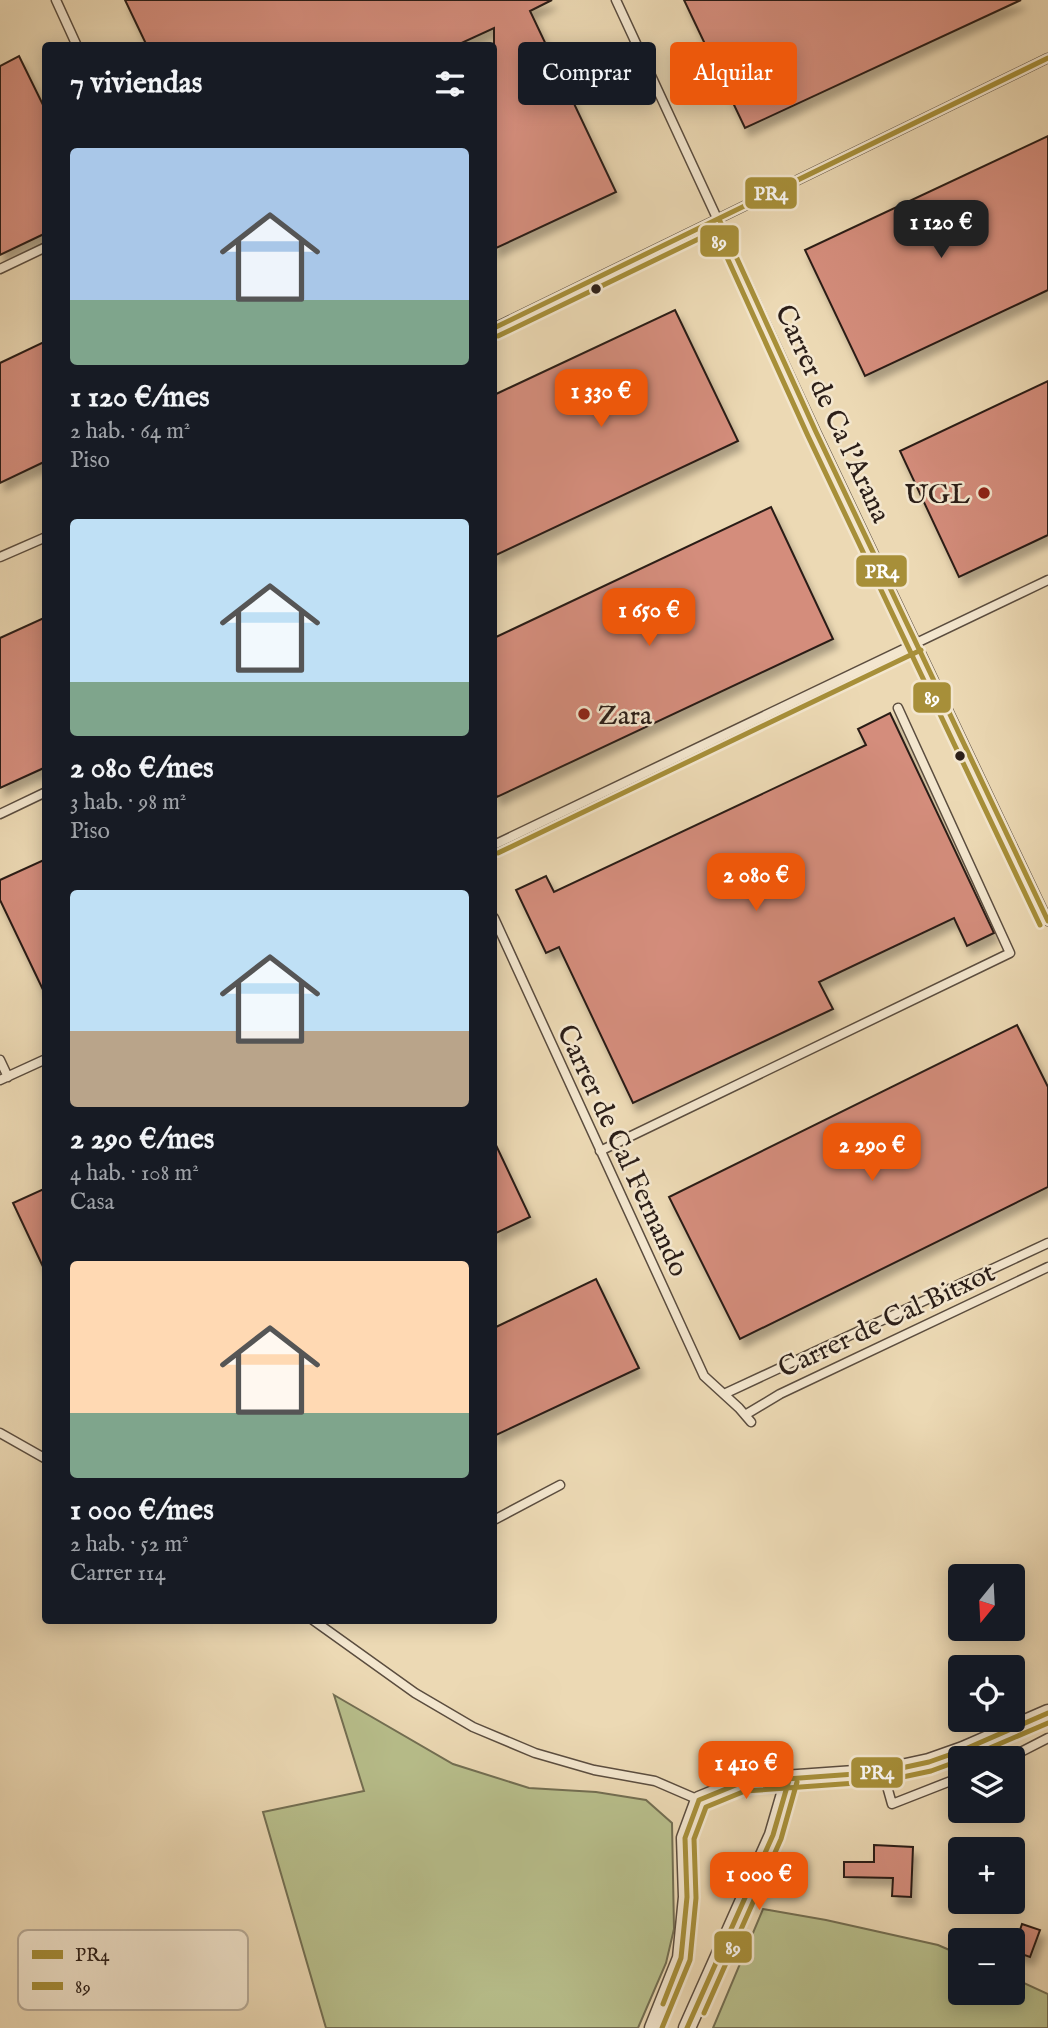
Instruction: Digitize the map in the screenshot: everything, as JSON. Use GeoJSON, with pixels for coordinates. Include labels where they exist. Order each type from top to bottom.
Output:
{"type":"FeatureCollection","features":[{"type":"Feature","properties":{"kind":"street"},"geometry":{"type":"LineString","coordinates":[[653,2028],[681,1958],[687,1897],[685,1838],[699,1800],[743,1782],[883,1772],[929,1762],[1048,1713]]}},
{"type":"Feature","properties":{"kind":"street"},"geometry":{"type":"LineString","coordinates":[[687,2028],[773,1835],[789,1780]]}},
{"type":"Feature","properties":{"kind":"lane"},"geometry":{"type":"LineString","coordinates":[[56,0],[75,42]]}},
{"type":"Feature","properties":{"kind":"lane","name":"Carrer de Ca l'Arana"},"geometry":{"type":"LineString","coordinates":[[616,0],[816,432],[1048,921]]}},
{"type":"Feature","properties":{"kind":"lane"},"geometry":{"type":"LineString","coordinates":[[497,327],[1048,58]]}},
{"type":"Feature","properties":{"kind":"lane"},"geometry":{"type":"LineString","coordinates":[[0,269],[42,249]]}},
{"type":"Feature","properties":{"kind":"lane"},"geometry":{"type":"LineString","coordinates":[[0,557],[42,539]]}},
{"type":"Feature","properties":{"kind":"lane"},"geometry":{"type":"LineString","coordinates":[[497,844],[1048,580]]}},
{"type":"Feature","properties":{"kind":"lane"},"geometry":{"type":"LineString","coordinates":[[600,1151],[1010,953],[898,709]]}},
{"type":"Feature","properties":{"kind":"lane"},"geometry":{"type":"LineString","coordinates":[[0,814],[42,794]]}},
{"type":"Feature","properties":{"kind":"lane","name":"Carrer de Cal Fernando"},"geometry":{"type":"LineString","coordinates":[[497,925],[704,1377],[748,1419]]}},
{"type":"Feature","properties":{"kind":"lane"},"geometry":{"type":"LineString","coordinates":[[0,1060],[4,1079],[42,1061]]}},
{"type":"Feature","properties":{"kind":"lane"},"geometry":{"type":"LineString","coordinates":[[724,1394],[1048,1243]]}},
{"type":"Feature","properties":{"kind":"lane","name":"Carrer de Cal Bitxot"},"geometry":{"type":"LineString","coordinates":[[748,1419],[780,1394],[1048,1267]]}},
{"type":"Feature","properties":{"kind":"lane"},"geometry":{"type":"LineString","coordinates":[[0,1433],[42,1458]]}},
{"type":"Feature","properties":{"kind":"lane"},"geometry":{"type":"LineString","coordinates":[[497,1518],[560,1485]]}},
{"type":"Feature","properties":{"kind":"lane"},"geometry":{"type":"LineString","coordinates":[[319,1624],[415,1693],[473,1727],[535,1753],[594,1770],[655,1781],[699,1800]]}},
{"type":"Feature","properties":{"kind":"lane"},"geometry":{"type":"LineString","coordinates":[[1025,1750],[1048,1738]]}},
{"type":"Feature","properties":{"kind":"lane"},"geometry":{"type":"LineString","coordinates":[[883,1772],[891,1804],[948,1782]]}},
{"type":"Feature","properties":{"kind":"green space"},"geometry":{"type":"Polygon","coordinates":[[[334,1695],[453,1764],[529,1788],[596,1792],[646,1800],[672,1823],[674,1929],[666,1963],[638,2028],[326,2028],[263,1812],[364,1791],[334,1695]]]}},
{"type":"Feature","properties":{"kind":"green space"},"geometry":{"type":"Polygon","coordinates":[[[763,1909],[826,1920],[948,1949],[948,2005],[1025,2005],[1025,1983],[1048,1994],[1048,2028],[713,2028],[763,1909]]]}},
{"type":"Feature","properties":{"kind":"building"},"geometry":{"type":"Polygon","coordinates":[[[125,0],[552,0],[530,11],[545,42],[518,42],[518,105],[575,105],[616,192],[497,248],[497,42],[494,42],[494,28],[464,42],[145,42],[125,0]]]}},
{"type":"Feature","properties":{"kind":"building"},"geometry":{"type":"Polygon","coordinates":[[[684,0],[1021,0],[797,104],[797,42],[704,42],[684,0]]]}},
{"type":"Feature","properties":{"kind":"building"},"geometry":{"type":"Polygon","coordinates":[[[19,56],[42,103],[42,235],[0,255],[0,66],[19,56]]]}},
{"type":"Feature","properties":{"kind":"building"},"geometry":{"type":"Polygon","coordinates":[[[734,105],[795,105],[745,128],[734,105]]]}},
{"type":"Feature","properties":{"kind":"building"},"geometry":{"type":"Polygon","coordinates":[[[1048,136],[1048,290],[865,376],[805,250],[1048,136]]]}},
{"type":"Feature","properties":{"kind":"building"},"geometry":{"type":"Polygon","coordinates":[[[675,310],[738,441],[497,555],[497,394],[675,310]]]}},
{"type":"Feature","properties":{"kind":"building"},"geometry":{"type":"Polygon","coordinates":[[[42,343],[42,463],[0,483],[0,363],[42,343]]]}},
{"type":"Feature","properties":{"kind":"building","name":"UGL"},"geometry":{"type":"Polygon","coordinates":[[[1048,381],[1048,535],[959,577],[900,451],[1048,381]]]}},
{"type":"Feature","properties":{"kind":"building","name":"Zara"},"geometry":{"type":"Polygon","coordinates":[[[771,507],[833,639],[497,797],[497,637],[771,507]]]}},
{"type":"Feature","properties":{"kind":"building"},"geometry":{"type":"Polygon","coordinates":[[[42,619],[42,769],[0,788],[0,638],[42,619]]]}},
{"type":"Feature","properties":{"kind":"building"},"geometry":{"type":"Polygon","coordinates":[[[890,713],[994,933],[967,946],[954,918],[819,982],[833,1009],[633,1103],[559,947],[546,953],[516,890],[546,876],[554,892],[866,745],[858,729],[890,713]]]}},
{"type":"Feature","properties":{"kind":"building"},"geometry":{"type":"Polygon","coordinates":[[[42,861],[42,988],[0,900],[0,880],[42,861]]]}},
{"type":"Feature","properties":{"kind":"building"},"geometry":{"type":"Polygon","coordinates":[[[1017,1025],[1048,1087],[1048,1187],[740,1339],[669,1197],[1017,1025]]]}},
{"type":"Feature","properties":{"kind":"building"},"geometry":{"type":"Polygon","coordinates":[[[497,1147],[530,1217],[497,1233],[497,1147]]]}},
{"type":"Feature","properties":{"kind":"building"},"geometry":{"type":"Polygon","coordinates":[[[42,1190],[42,1265],[13,1203],[42,1190]]]}},
{"type":"Feature","properties":{"kind":"building"},"geometry":{"type":"Polygon","coordinates":[[[596,1279],[639,1368],[497,1435],[497,1327],[596,1279]]]}},
{"type":"Feature","properties":{"kind":"building"},"geometry":{"type":"Polygon","coordinates":[[[874,1845],[913,1847],[911,1897],[892,1896],[893,1878],[844,1877],[844,1862],[874,1862],[874,1845]]]}},
{"type":"Feature","properties":{"kind":"building"},"geometry":{"type":"Polygon","coordinates":[[[1022,1924],[1040,1930],[1030,1957],[1025,1955],[1025,1928],[1021,1928],[1022,1924]]]}},
{"type":"Feature","properties":{"kind":"transit line","name":"PR4"},"geometry":{"type":"LineString","coordinates":[[497,327],[1048,58]]}},
{"type":"Feature","properties":{"kind":"transit line","name":"PR4"},"geometry":{"type":"LineString","coordinates":[[719,219],[816,432],[1048,921]]}},
{"type":"Feature","properties":{"kind":"transit line","name":"89"},"geometry":{"type":"LineString","coordinates":[[498,336],[715,231],[808,436],[1040,925]]}},
{"type":"Feature","properties":{"kind":"transit line","name":"89"},"geometry":{"type":"LineString","coordinates":[[498,853],[921,650]]}},
{"type":"Feature","properties":{"kind":"transit line","name":"PR4"},"geometry":{"type":"LineString","coordinates":[[699,1800],[743,1782],[883,1772],[929,1762],[1048,1713]]}},
{"type":"Feature","properties":{"kind":"transit line","name":"89"},"geometry":{"type":"LineString","coordinates":[[994,1746],[1048,1723]]}},
{"type":"Feature","properties":{"kind":"transit line","name":"89"},"geometry":{"type":"LineString","coordinates":[[662,2028],[690,1960],[696,1898],[694,1839],[706,1807],[745,1791],[884,1781],[948,1765]]}},
{"type":"Feature","properties":{"kind":"transit line","name":"PR4"},"geometry":{"type":"LineString","coordinates":[[687,2028],[773,1835],[789,1780]]}},
{"type":"Feature","properties":{"kind":"transit line","name":"89"},"geometry":{"type":"LineString","coordinates":[[704,2013],[781,1839],[797,1782]]}},
{"type":"Feature","properties":{"kind":"transit line","name":"PR4"},"geometry":{"type":"LineString","coordinates":[[663,2004],[681,1958],[687,1897],[685,1838],[699,1800]]}},
{"type":"Feature","properties":{"kind":"place","name":"UGL"},"geometry":{"type":"Point","coordinates":[984,493]}},
{"type":"Feature","properties":{"kind":"place","name":"Zara"},"geometry":{"type":"Point","coordinates":[584,714]}}]}
